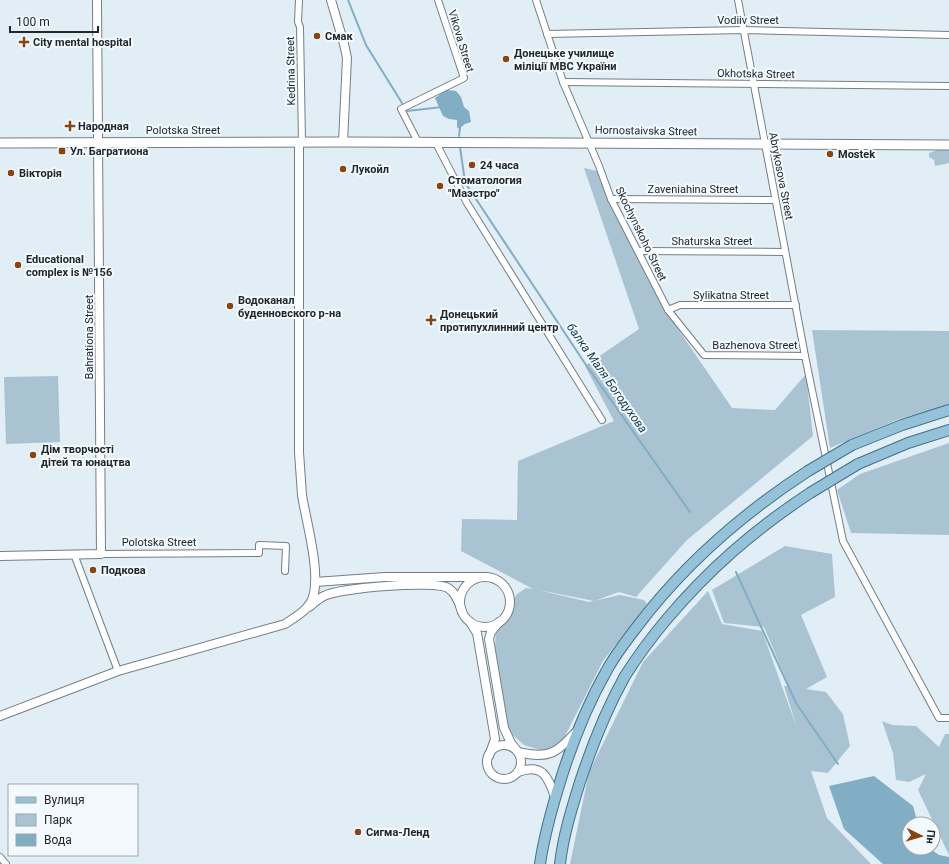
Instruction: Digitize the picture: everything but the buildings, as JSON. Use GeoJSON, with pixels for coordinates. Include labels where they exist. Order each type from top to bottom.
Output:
{"type":"FeatureCollection","features":[{"type":"Feature","properties":{"kind":"main road","name":"Polotska Street"},"geometry":{"type":"LineString","coordinates":[[0,143],[343,142]]}},
{"type":"Feature","properties":{"kind":"main road","name":"Hornostaivska Street"},"geometry":{"type":"LineString","coordinates":[[343,142],[949,146]]}},
{"type":"Feature","properties":{"kind":"main road"},"geometry":{"type":"LineString","coordinates":[[540,864],[556,797],[579,729],[607,670],[632,633],[666,590],[689,566],[745,516],[772,494],[808,471],[852,445],[902,425],[949,410]]}},
{"type":"Feature","properties":{"kind":"main road"},"geometry":{"type":"LineString","coordinates":[[560,864],[574,803],[596,737],[625,678],[635,660],[656,632],[703,578],[753,534],[781,512],[858,464],[908,443],[949,430]]}},
{"type":"Feature","properties":{"kind":"street","name":"Bahrationa Street"},"geometry":{"type":"LineString","coordinates":[[98,0],[101,554]]}},
{"type":"Feature","properties":{"kind":"street","name":"Kedrina Street"},"geometry":{"type":"LineString","coordinates":[[299,0],[300,142]]}},
{"type":"Feature","properties":{"kind":"street"},"geometry":{"type":"LineString","coordinates":[[331,0],[347,58],[343,142]]}},
{"type":"Feature","properties":{"kind":"street","name":"Vikova Street"},"geometry":{"type":"LineString","coordinates":[[418,142],[401,109],[464,78],[438,0]]}},
{"type":"Feature","properties":{"kind":"street","name":"Skochynskoho Street"},"geometry":{"type":"LineString","coordinates":[[536,0],[563,82],[599,166],[610,199],[668,310],[704,355]]}},
{"type":"Feature","properties":{"kind":"street","name":"Abrykosova Street"},"geometry":{"type":"LineString","coordinates":[[738,0],[755,84],[775,200],[842,541],[939,718],[949,718]]}},
{"type":"Feature","properties":{"kind":"street","name":"Vodiiv Street"},"geometry":{"type":"LineString","coordinates":[[547,34],[744,30],[949,35]]}},
{"type":"Feature","properties":{"kind":"street","name":"Okhotska Street"},"geometry":{"type":"LineString","coordinates":[[563,82],[949,86]]}},
{"type":"Feature","properties":{"kind":"street"},"geometry":{"type":"LineString","coordinates":[[300,142],[299,452],[302,495],[312,545],[315,577],[313,598],[302,612]]}},
{"type":"Feature","properties":{"kind":"street"},"geometry":{"type":"LineString","coordinates":[[436,143],[467,203],[602,420]]}},
{"type":"Feature","properties":{"kind":"street","name":"Zaveniahina Street"},"geometry":{"type":"LineString","coordinates":[[610,199],[775,200]]}},
{"type":"Feature","properties":{"kind":"street","name":"Shaturska Street"},"geometry":{"type":"LineString","coordinates":[[638,251],[786,252]]}},
{"type":"Feature","properties":{"kind":"street","name":"Sylikatna Street"},"geometry":{"type":"LineString","coordinates":[[668,310],[680,305],[796,305]]}},
{"type":"Feature","properties":{"kind":"street","name":"Bazhenova Street"},"geometry":{"type":"LineString","coordinates":[[704,355],[805,356]]}},
{"type":"Feature","properties":{"kind":"street","name":"Polotska Street"},"geometry":{"type":"LineString","coordinates":[[0,556],[259,553],[259,545],[286,546],[286,571]]}},
{"type":"Feature","properties":{"kind":"street"},"geometry":{"type":"LineString","coordinates":[[74,554],[118,671]]}},
{"type":"Feature","properties":{"kind":"street"},"geometry":{"type":"LineString","coordinates":[[314,582],[385,577],[486,577],[494,578],[502,583],[507,589],[510,597],[510,606],[507,614],[491,632],[489,639],[504,728],[518,752],[521,762],[518,772]]}},
{"type":"Feature","properties":{"kind":"street"},"geometry":{"type":"LineString","coordinates":[[462,612],[461,596],[464,588],[477,578],[486,577]]}},
{"type":"Feature","properties":{"kind":"street"},"geometry":{"type":"LineString","coordinates":[[0,716],[118,671],[285,624],[324,595],[361,588],[426,585],[447,587],[454,592],[462,612],[470,621],[477,633],[495,740],[489,756],[488,765],[490,771],[498,778],[509,778],[526,769],[542,773],[547,776],[550,781],[556,797]]}},
{"type":"Feature","properties":{"kind":"street"},"geometry":{"type":"LineString","coordinates":[[470,621],[480,626],[488,627],[499,622]]}},
{"type":"Feature","properties":{"kind":"street"},"geometry":{"type":"LineString","coordinates":[[489,756],[493,750],[503,745],[514,748],[518,752],[535,756],[545,755],[562,747],[579,729]]}},
{"type":"Feature","properties":{"kind":"street"},"geometry":{"type":"LineString","coordinates":[[0,857],[6,864]]}},
{"type":"Feature","properties":{"kind":"green space"},"geometry":{"type":"Polygon","coordinates":[[[941,149],[949,150],[949,163],[935,166],[934,160],[929,157],[929,153],[941,149]]]}},
{"type":"Feature","properties":{"kind":"green space"},"geometry":{"type":"Polygon","coordinates":[[[584,168],[597,171],[665,310],[732,408],[775,410],[806,374],[813,436],[687,540],[636,597],[619,592],[595,601],[620,595],[644,600],[647,604],[603,661],[563,740],[546,752],[524,745],[508,731],[494,669],[496,630],[517,594],[526,588],[533,589],[461,551],[462,519],[517,520],[518,461],[614,421],[585,366],[639,329],[584,168]],[[534,589],[589,602],[594,601],[534,589]]]}},
{"type":"Feature","properties":{"kind":"green space"},"geometry":{"type":"Polygon","coordinates":[[[812,330],[949,331],[949,405],[899,419],[830,448],[812,330]]]}},
{"type":"Feature","properties":{"kind":"green space"},"geometry":{"type":"Polygon","coordinates":[[[58,376],[60,442],[6,444],[4,377],[58,376]]]}},
{"type":"Feature","properties":{"kind":"green space"},"geometry":{"type":"Polygon","coordinates":[[[949,443],[949,535],[851,533],[837,490],[860,474],[949,443]]]}},
{"type":"Feature","properties":{"kind":"green space"},"geometry":{"type":"Polygon","coordinates":[[[785,546],[832,554],[835,597],[801,615],[827,677],[806,689],[826,692],[843,714],[850,746],[828,773],[811,771],[827,818],[871,864],[570,864],[589,772],[643,662],[708,591],[722,624],[762,631],[797,728],[784,686],[789,686],[764,627],[724,623],[712,590],[785,546]]]}},
{"type":"Feature","properties":{"kind":"green space"},"geometry":{"type":"Polygon","coordinates":[[[882,721],[892,725],[916,726],[939,747],[945,734],[949,734],[949,855],[941,838],[941,816],[930,816],[918,790],[926,774],[909,782],[896,780],[893,753],[882,721]]]}},
{"type":"Feature","properties":{"kind":"water"},"geometry":{"type":"Polygon","coordinates":[[[446,90],[456,91],[461,97],[464,107],[469,111],[471,122],[465,124],[459,129],[457,127],[457,120],[449,119],[443,116],[435,98],[446,90]]]}},
{"type":"Feature","properties":{"kind":"water"},"geometry":{"type":"Polygon","coordinates":[[[874,776],[913,806],[916,816],[901,816],[901,856],[941,855],[949,857],[949,864],[883,864],[844,829],[829,786],[874,776]]]}},
{"type":"Feature","properties":{"kind":"waterway","name":"балка Маля Богодухова"},"geometry":{"type":"LineString","coordinates":[[348,0],[366,45],[402,103]]}},
{"type":"Feature","properties":{"kind":"waterway","name":"балка Маля Богодухова"},"geometry":{"type":"LineString","coordinates":[[407,111],[442,107]]}},
{"type":"Feature","properties":{"kind":"waterway","name":"балка Маля Богодухова"},"geometry":{"type":"LineString","coordinates":[[459,136],[460,128]]}},
{"type":"Feature","properties":{"kind":"waterway","name":"балка Маля Богодухова"},"geometry":{"type":"LineString","coordinates":[[460,147],[466,184],[584,362],[690,512]]}},
{"type":"Feature","properties":{"kind":"waterway","name":"балка Маля Богодухова"},"geometry":{"type":"LineString","coordinates":[[736,572],[796,703],[838,764]]}},
{"type":"Feature","properties":{"kind":"place","name":"Смак"},"geometry":{"type":"Point","coordinates":[317,36]}},
{"type":"Feature","properties":{"kind":"place","name":"City mental hospital"},"geometry":{"type":"Point","coordinates":[24,42]}},
{"type":"Feature","properties":{"kind":"place","name":"Донецьке училище міліції МВС України"},"geometry":{"type":"Point","coordinates":[506,59]}},
{"type":"Feature","properties":{"kind":"place","name":"Народная"},"geometry":{"type":"Point","coordinates":[70,126]}},
{"type":"Feature","properties":{"kind":"place","name":"Ул. Багратиона"},"geometry":{"type":"Point","coordinates":[62,151]}},
{"type":"Feature","properties":{"kind":"place","name":"Mostek"},"geometry":{"type":"Point","coordinates":[830,154]}},
{"type":"Feature","properties":{"kind":"place","name":"24 часа"},"geometry":{"type":"Point","coordinates":[472,165]}},
{"type":"Feature","properties":{"kind":"place","name":"Лукойл"},"geometry":{"type":"Point","coordinates":[343,169]}},
{"type":"Feature","properties":{"kind":"place","name":"Вікторія"},"geometry":{"type":"Point","coordinates":[11,173]}},
{"type":"Feature","properties":{"kind":"place","name":"Стоматология \"Маэстро\""},"geometry":{"type":"Point","coordinates":[440,186]}},
{"type":"Feature","properties":{"kind":"place","name":"Educational complex is №156"},"geometry":{"type":"Point","coordinates":[18,265]}},
{"type":"Feature","properties":{"kind":"place","name":"Водоканал буденновского р-на"},"geometry":{"type":"Point","coordinates":[230,306]}},
{"type":"Feature","properties":{"kind":"place","name":"Донецький протипухлинний центр"},"geometry":{"type":"Point","coordinates":[431,320]}},
{"type":"Feature","properties":{"kind":"place","name":"Дім творчості дітей та юнацтва"},"geometry":{"type":"Point","coordinates":[33,455]}},
{"type":"Feature","properties":{"kind":"place","name":"Подкова"},"geometry":{"type":"Point","coordinates":[93,570]}},
{"type":"Feature","properties":{"kind":"place","name":"Сигма-Ленд"},"geometry":{"type":"Point","coordinates":[358,832]}}]}
